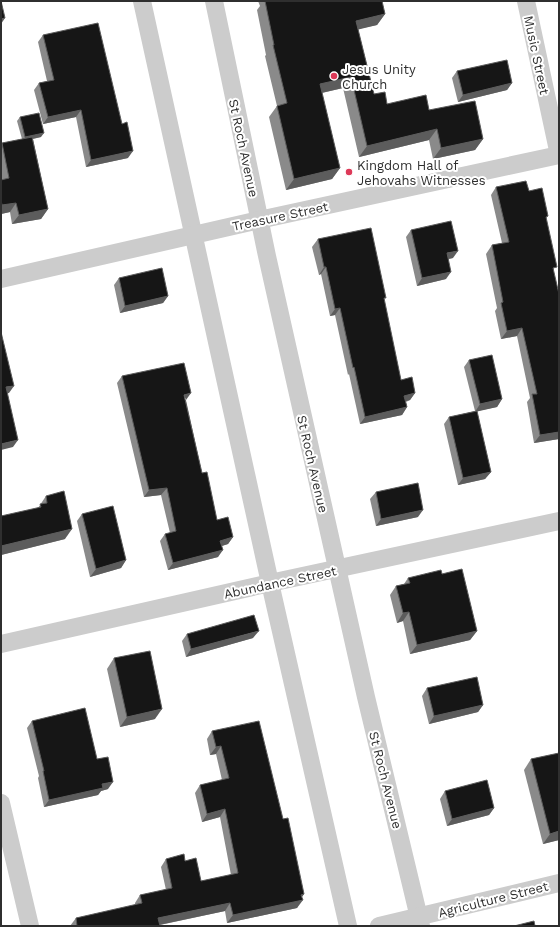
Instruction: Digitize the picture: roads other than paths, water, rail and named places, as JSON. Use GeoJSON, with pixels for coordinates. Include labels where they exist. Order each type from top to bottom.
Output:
{"type":"FeatureCollection","features":[{"type":"Feature","properties":{"kind":"street"},"geometry":{"type":"LineString","coordinates":[[142,1],[270,583],[348,926]]}},
{"type":"Feature","properties":{"kind":"street","name":"St Roch Avenue"},"geometry":{"type":"LineString","coordinates":[[214,1],[259,220],[337,569],[420,922]]}},
{"type":"Feature","properties":{"kind":"street","name":"Music Street"},"geometry":{"type":"LineString","coordinates":[[526,1],[559,155]]}},
{"type":"Feature","properties":{"kind":"street","name":"Treasure Street"},"geometry":{"type":"LineString","coordinates":[[1,279],[259,220],[559,155]]}},
{"type":"Feature","properties":{"kind":"street","name":"Abundance Street"},"geometry":{"type":"LineString","coordinates":[[1,644],[270,583],[559,521]]}},
{"type":"Feature","properties":{"kind":"street"},"geometry":{"type":"LineString","coordinates":[[1,803],[30,926]]}},
{"type":"Feature","properties":{"kind":"street","name":"Agriculture Street"},"geometry":{"type":"LineString","coordinates":[[379,926],[420,922],[559,883]]}},
{"type":"Feature","properties":{"kind":"place","name":"Jesus Unity Church"},"geometry":{"type":"Point","coordinates":[334,76]}},
{"type":"Feature","properties":{"kind":"place","name":"Kingdom Hall of Jehovahs Witnesses"},"geometry":{"type":"Point","coordinates":[349,172]}}]}
